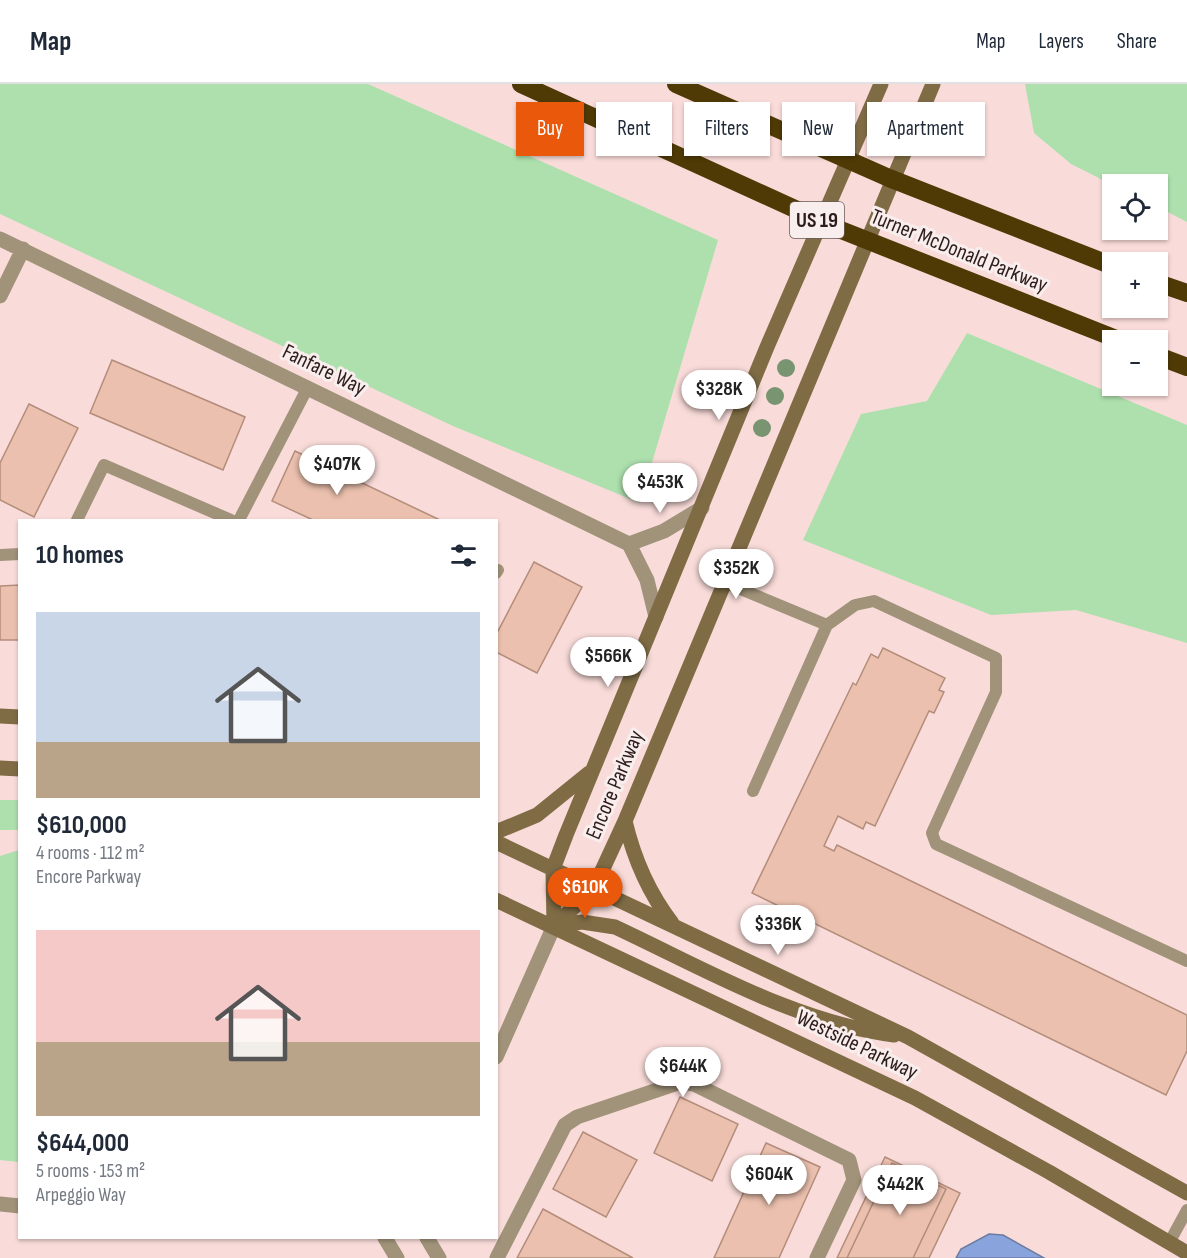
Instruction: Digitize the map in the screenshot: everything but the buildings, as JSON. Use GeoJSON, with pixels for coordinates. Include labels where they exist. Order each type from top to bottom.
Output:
{"type":"FeatureCollection","features":[{"type":"Feature","properties":{"kind":"highway","name":"Turner McDonald Parkway"},"geometry":{"type":"LineString","coordinates":[[522,84],[841,230],[1102,333]]}},
{"type":"Feature","properties":{"kind":"highway","name":"Turner McDonald Parkway"},"geometry":{"type":"LineString","coordinates":[[676,84],[890,178],[1102,262]]}},
{"type":"Feature","properties":{"kind":"highway"},"geometry":{"type":"LineString","coordinates":[[1168,286],[1187,293]]}},
{"type":"Feature","properties":{"kind":"highway"},"geometry":{"type":"LineString","coordinates":[[1168,360],[1187,367]]}},
{"type":"Feature","properties":{"kind":"main road","name":"Encore Parkway"},"geometry":{"type":"LineString","coordinates":[[553,869],[591,771],[767,347],[881,84]]}},
{"type":"Feature","properties":{"kind":"main road","name":"Encore Parkway"},"geometry":{"type":"LineString","coordinates":[[554,926],[594,888],[625,821],[933,84]]}},
{"type":"Feature","properties":{"kind":"main road"},"geometry":{"type":"LineString","coordinates":[[0,716],[18,717]]}},
{"type":"Feature","properties":{"kind":"main road"},"geometry":{"type":"LineString","coordinates":[[0,768],[18,769]]}},
{"type":"Feature","properties":{"kind":"main road"},"geometry":{"type":"LineString","coordinates":[[498,831],[537,815],[591,771]]}},
{"type":"Feature","properties":{"kind":"main road"},"geometry":{"type":"LineString","coordinates":[[625,821],[630,843],[646,884],[674,926]]}},
{"type":"Feature","properties":{"kind":"main road","name":"Westside Parkway"},"geometry":{"type":"LineString","coordinates":[[498,843],[908,1037],[1187,1193]]}},
{"type":"Feature","properties":{"kind":"main road"},"geometry":{"type":"LineString","coordinates":[[553,869],[554,926],[582,922],[615,927],[803,1014],[858,1030],[908,1037]]}},
{"type":"Feature","properties":{"kind":"main road","name":"Westside Parkway"},"geometry":{"type":"LineString","coordinates":[[498,901],[915,1098],[1049,1172],[1187,1253]]}},
{"type":"Feature","properties":{"kind":"street","name":"Fanfare Way"},"geometry":{"type":"LineString","coordinates":[[0,238],[629,544]]}},
{"type":"Feature","properties":{"kind":"street"},"geometry":{"type":"LineString","coordinates":[[0,296],[23,249]]}},
{"type":"Feature","properties":{"kind":"street"},"geometry":{"type":"LineString","coordinates":[[656,617],[647,580],[629,544],[664,531],[702,508]]}},
{"type":"Feature","properties":{"kind":"street","name":"Encore Parkway"},"geometry":{"type":"LineString","coordinates":[[498,1052],[554,926]]}},
{"type":"Feature","properties":{"kind":"street"},"geometry":{"type":"LineString","coordinates":[[497,1258],[565,1125],[577,1117],[681,1082],[694,1084],[849,1160],[854,1180],[817,1258]]}},
{"type":"Feature","properties":{"kind":"street"},"geometry":{"type":"LineString","coordinates":[[0,1204],[18,1206]]}},
{"type":"Feature","properties":{"kind":"street"},"geometry":{"type":"LineString","coordinates":[[386,1239],[397,1258]]}},
{"type":"Feature","properties":{"kind":"street"},"geometry":{"type":"LineString","coordinates":[[428,1239],[439,1258]]}},
{"type":"Feature","properties":{"kind":"lane"},"geometry":{"type":"LineString","coordinates":[[240,519],[308,387]]}},
{"type":"Feature","properties":{"kind":"lane"},"geometry":{"type":"LineString","coordinates":[[77,519],[104,465],[229,519]]}},
{"type":"Feature","properties":{"kind":"lane"},"geometry":{"type":"LineString","coordinates":[[0,555],[18,554]]}},
{"type":"Feature","properties":{"kind":"lane"},"geometry":{"type":"LineString","coordinates":[[726,583],[827,625]]}},
{"type":"Feature","properties":{"kind":"lane"},"geometry":{"type":"LineString","coordinates":[[753,791],[827,625],[855,605],[874,601],[996,658],[996,692],[932,833],[936,844],[1187,961]]}},
{"type":"Feature","properties":{"kind":"lane"},"geometry":{"type":"LineString","coordinates":[[1169,1243],[1187,1210]]}},
{"type":"Feature","properties":{"kind":"green space"},"geometry":{"type":"Polygon","coordinates":[[[0,84],[368,84],[516,150],[516,156],[530,156],[718,240],[640,503],[453,426],[0,214],[0,84]]]}},
{"type":"Feature","properties":{"kind":"green space"},"geometry":{"type":"Polygon","coordinates":[[[1025,84],[1187,84],[1187,222],[1168,212],[1168,174],[1102,174],[1102,180],[1071,164],[1034,133],[1025,84]]]}},
{"type":"Feature","properties":{"kind":"green space"},"geometry":{"type":"Polygon","coordinates":[[[967,333],[1102,389],[1102,396],[1118,396],[1187,425],[1187,643],[1076,610],[991,615],[803,540],[861,414],[927,401],[967,333]]]}},
{"type":"Feature","properties":{"kind":"green space"},"geometry":{"type":"Polygon","coordinates":[[[0,800],[18,800],[18,830],[0,830],[0,800]]]}},
{"type":"Feature","properties":{"kind":"green space"},"geometry":{"type":"Polygon","coordinates":[[[18,851],[18,1162],[0,1160],[0,856],[18,851]]]}},
{"type":"Feature","properties":{"kind":"water"},"geometry":{"type":"Polygon","coordinates":[[[989,1234],[1003,1235],[1044,1258],[956,1258],[961,1249],[989,1234]]]}}]}
